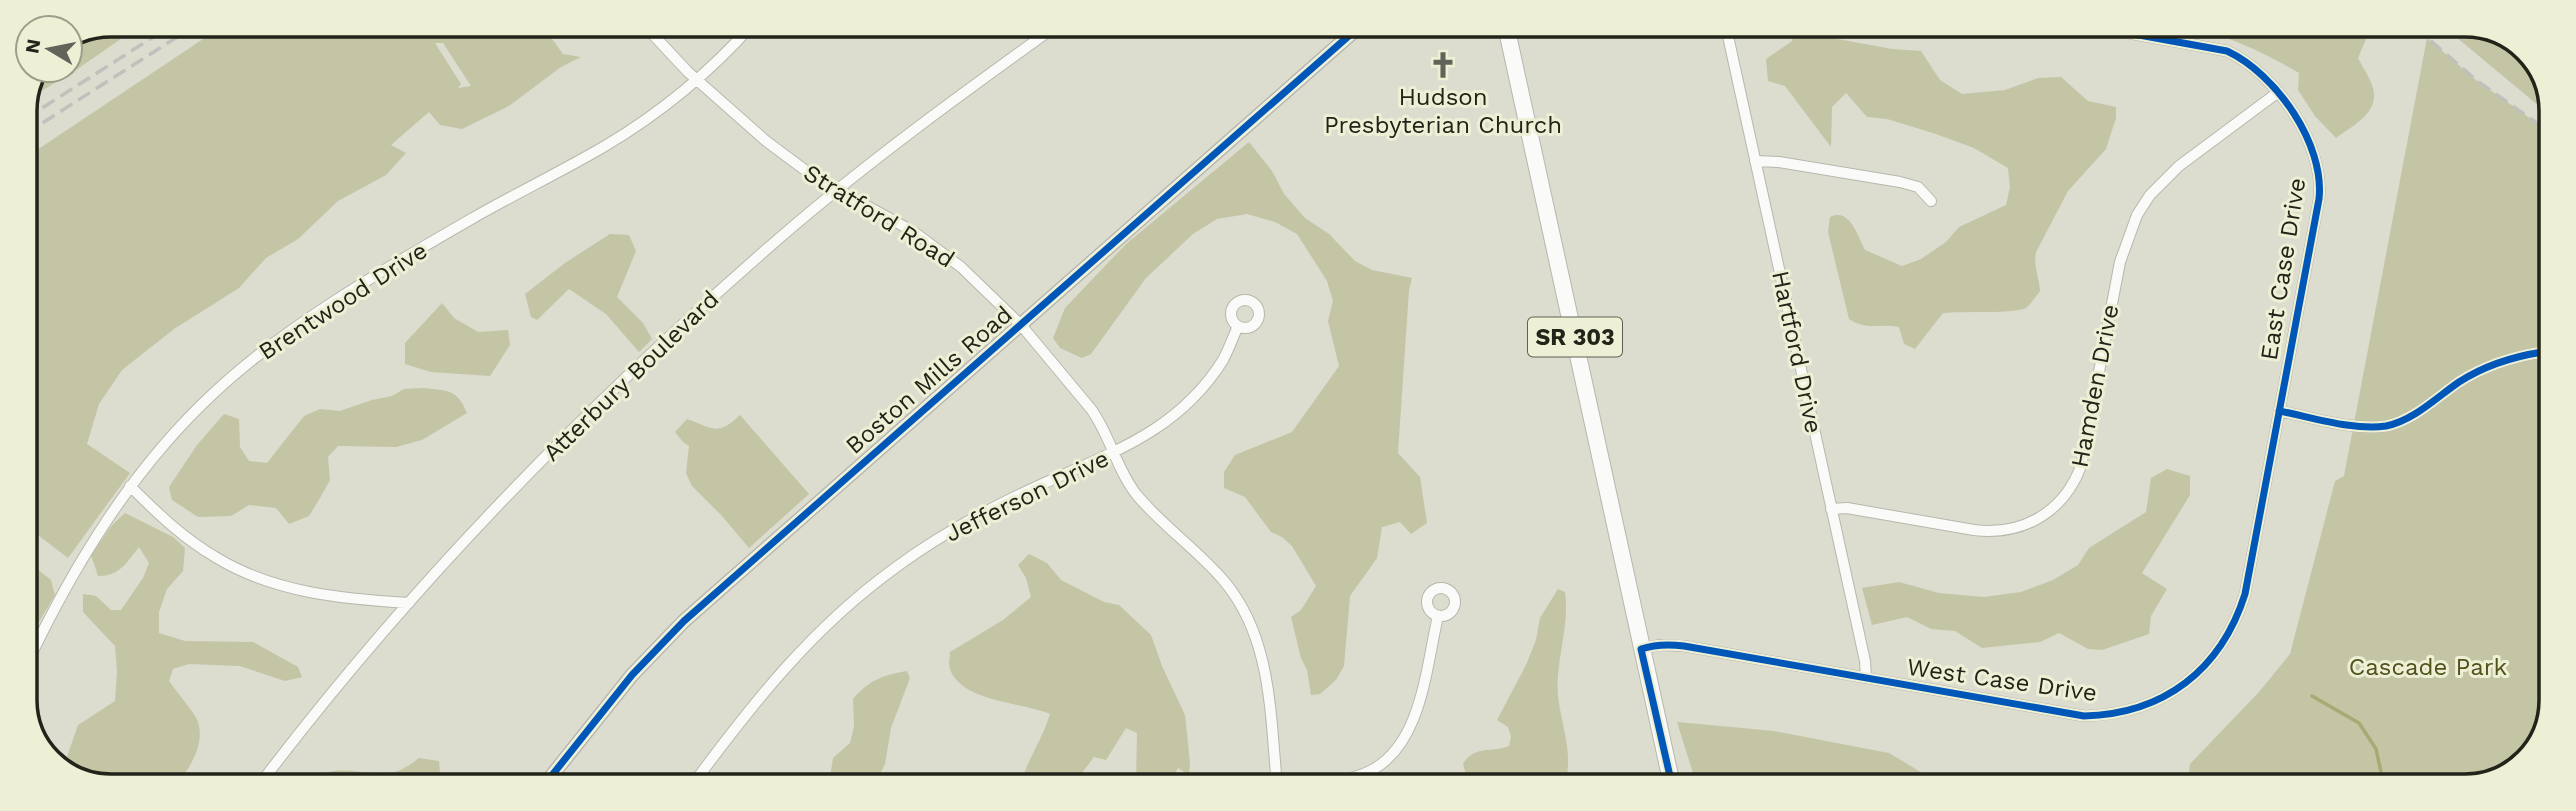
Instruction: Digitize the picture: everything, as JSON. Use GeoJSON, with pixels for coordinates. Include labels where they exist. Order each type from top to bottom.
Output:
{"type":"FeatureCollection","features":[{"type":"Feature","properties":{"kind":"main road","name":"SR 303"},"geometry":{"type":"LineString","coordinates":[[1508,37],[1669,774]]}},
{"type":"Feature","properties":{"kind":"street","name":"Stratford Road"},"geometry":{"type":"LineString","coordinates":[[656,37],[765,141],[813,177],[914,232],[970,276],[1021,325],[1091,408],[1107,435],[1123,474],[1149,509],[1222,579],[1246,614],[1260,648],[1265,670],[1276,774]]}},
{"type":"Feature","properties":{"kind":"street","name":"Brentwood Drive"},"geometry":{"type":"LineString","coordinates":[[37,646],[86,554],[130,486],[164,443],[237,373],[355,289],[428,244],[607,144],[697,79],[740,37]]}},
{"type":"Feature","properties":{"kind":"street","name":"Atterbury Boulevard"},"geometry":{"type":"LineString","coordinates":[[268,774],[355,665],[409,603],[487,516],[563,438],[706,303],[838,190],[959,96],[1041,37]]}},
{"type":"Feature","properties":{"kind":"street","name":"Boston Mills Road"},"geometry":{"type":"LineString","coordinates":[[553,774],[632,675],[684,621],[1348,37]]}},
{"type":"Feature","properties":{"kind":"street","name":"Hartford Drive"},"geometry":{"type":"LineString","coordinates":[[1728,37],[1865,661],[1866,678]]}},
{"type":"Feature","properties":{"kind":"street","name":"East Case Drive"},"geometry":{"type":"LineString","coordinates":[[2150,37],[2227,51],[2244,59],[2261,74],[2305,131],[2317,161],[2319,199],[2279,411]]}},
{"type":"Feature","properties":{"kind":"street","name":"Hamden Drive"},"geometry":{"type":"LineString","coordinates":[[1831,509],[1847,508],[1995,532],[2033,523],[2057,506],[2072,488],[2081,466],[2120,262],[2137,215],[2150,195],[2179,166],[2277,93]]}},
{"type":"Feature","properties":{"kind":"street"},"geometry":{"type":"LineString","coordinates":[[1755,161],[1779,162],[1918,187],[1931,201]]}},
{"type":"Feature","properties":{"kind":"street","name":"Jefferson Drive"},"geometry":{"type":"LineString","coordinates":[[700,774],[785,666],[871,586],[923,548],[978,516],[1114,453],[1164,424],[1191,401],[1223,359],[1238,326]]}},
{"type":"Feature","properties":{"kind":"street"},"geometry":{"type":"LineString","coordinates":[[2279,411],[2359,426],[2388,426],[2403,420],[2486,368],[2509,359],[2539,353]]}},
{"type":"Feature","properties":{"kind":"street","name":"West Case Drive"},"geometry":{"type":"LineString","coordinates":[[1641,649],[1669,644],[2084,716],[2102,716],[2135,709],[2176,690],[2196,675],[2215,654],[2241,608],[2279,411]]}},
{"type":"Feature","properties":{"kind":"street"},"geometry":{"type":"LineString","coordinates":[[130,486],[175,529],[194,543],[253,576],[320,594],[357,600],[409,603]]}},
{"type":"Feature","properties":{"kind":"street"},"geometry":{"type":"LineString","coordinates":[[1364,774],[1379,766],[1400,747],[1413,724],[1438,617]]}},
{"type":"Feature","properties":{"kind":"green space"},"geometry":{"type":"Polygon","coordinates":[[[124,37],[84,64],[84,41],[124,37]]]}},
{"type":"Feature","properties":{"kind":"green space"},"geometry":{"type":"Polygon","coordinates":[[[206,37],[551,37],[563,54],[581,57],[561,67],[509,106],[462,129],[440,125],[429,112],[391,145],[406,153],[386,175],[338,201],[298,239],[266,258],[239,288],[174,329],[122,370],[99,404],[87,444],[130,473],[68,558],[37,534],[37,150],[206,37]],[[435,43],[461,84],[458,88],[471,86],[443,43],[435,43]]]}},
{"type":"Feature","properties":{"kind":"green space"},"geometry":{"type":"Polygon","coordinates":[[[1793,37],[1827,37],[1892,49],[1921,51],[1940,80],[1962,94],[2005,90],[2038,78],[2061,77],[2088,101],[2116,107],[2116,118],[2106,149],[2068,191],[2036,252],[2040,291],[2026,308],[1943,313],[1915,349],[1904,344],[1899,327],[1867,326],[1849,319],[1828,232],[1830,217],[1843,216],[1852,225],[1865,250],[1902,266],[1921,259],[1946,242],[1959,227],[2006,205],[2010,187],[2008,168],[1974,148],[1933,133],[1887,119],[1867,117],[1846,93],[1832,107],[1831,147],[1785,86],[1768,81],[1766,59],[1792,41],[1793,37]]]}},
{"type":"Feature","properties":{"kind":"green space"},"geometry":{"type":"Polygon","coordinates":[[[2224,37],[2369,37],[2358,58],[2373,89],[2374,101],[2371,108],[2361,120],[2336,138],[2315,116],[2298,90],[2299,73],[2224,37]]]}},
{"type":"Feature","properties":{"kind":"green space"},"geometry":{"type":"Polygon","coordinates":[[[2456,37],[2475,37],[2494,42],[2518,58],[2534,82],[2539,106],[2456,37]]]}},
{"type":"Feature","properties":{"kind":"green space","name":"Cascade Park"},"geometry":{"type":"Polygon","coordinates":[[[2427,38],[2476,80],[2539,125],[2537,720],[2518,753],[2502,764],[2475,774],[2189,774],[2190,764],[2259,692],[2290,654],[2335,481],[2344,476],[2427,38]]]}},
{"type":"Feature","properties":{"kind":"green space"},"geometry":{"type":"Polygon","coordinates":[[[41,84],[53,84],[39,93],[41,84]]]}},
{"type":"Feature","properties":{"kind":"green space"},"geometry":{"type":"Polygon","coordinates":[[[1249,142],[1272,171],[1284,194],[1305,218],[1329,234],[1355,261],[1372,270],[1412,278],[1398,453],[1420,477],[1427,523],[1411,534],[1400,522],[1382,527],[1377,558],[1350,596],[1344,666],[1336,680],[1320,694],[1311,695],[1307,670],[1301,658],[1291,617],[1301,610],[1316,586],[1292,546],[1271,532],[1245,497],[1224,488],[1224,472],[1235,455],[1292,432],[1339,366],[1328,321],[1333,301],[1327,281],[1297,234],[1275,222],[1247,214],[1217,219],[1193,234],[1146,278],[1091,354],[1082,358],[1060,348],[1053,338],[1065,308],[1126,244],[1249,142]]]}},
{"type":"Feature","properties":{"kind":"green space"},"geometry":{"type":"Polygon","coordinates":[[[610,234],[629,235],[636,251],[617,297],[643,323],[652,339],[639,352],[606,314],[569,289],[537,320],[531,317],[525,294],[565,263],[610,234]]]}},
{"type":"Feature","properties":{"kind":"green space"},"geometry":{"type":"Polygon","coordinates":[[[442,303],[454,318],[478,332],[508,330],[510,345],[490,376],[431,372],[405,364],[405,343],[442,303]]]}},
{"type":"Feature","properties":{"kind":"green space"},"geometry":{"type":"Polygon","coordinates":[[[423,388],[450,392],[459,399],[467,413],[422,440],[396,447],[338,446],[328,457],[330,480],[309,516],[289,524],[276,508],[249,505],[231,516],[198,517],[172,500],[169,487],[197,445],[224,414],[239,419],[240,447],[249,461],[267,463],[304,416],[320,409],[340,411],[392,396],[404,389],[423,388]]]}},
{"type":"Feature","properties":{"kind":"green space"},"geometry":{"type":"Polygon","coordinates":[[[740,415],[809,494],[749,548],[692,486],[686,473],[689,446],[675,432],[687,419],[715,429],[726,426],[740,415]]]}},
{"type":"Feature","properties":{"kind":"green space"},"geometry":{"type":"Polygon","coordinates":[[[2167,469],[2190,476],[2190,495],[2142,573],[2167,589],[2151,616],[2149,634],[2102,650],[2088,649],[2059,633],[2040,642],[1982,648],[1955,631],[1931,629],[1907,617],[1872,625],[1862,588],[1899,582],[1939,593],[1984,597],[2021,592],[2053,580],[2078,565],[2089,548],[2146,512],[2151,478],[2167,469]]]}},
{"type":"Feature","properties":{"kind":"green space"},"geometry":{"type":"Polygon","coordinates":[[[125,513],[173,537],[185,548],[183,571],[167,589],[159,612],[159,633],[185,641],[253,642],[298,667],[302,677],[285,681],[240,666],[189,664],[173,669],[169,681],[193,713],[200,731],[198,747],[184,774],[101,774],[78,767],[66,759],[78,725],[115,701],[115,646],[83,612],[83,594],[96,596],[111,610],[121,610],[143,578],[149,563],[139,547],[117,571],[98,576],[91,555],[112,525],[125,513]]]}},
{"type":"Feature","properties":{"kind":"green space"},"geometry":{"type":"Polygon","coordinates":[[[1029,554],[1047,563],[1061,580],[1104,602],[1119,605],[1151,635],[1185,715],[1189,774],[1178,768],[1175,774],[1136,774],[1137,733],[1126,728],[1106,760],[1094,757],[1081,774],[1024,774],[1050,714],[979,695],[956,680],[949,663],[950,652],[1003,620],[1031,597],[1026,578],[1018,565],[1029,554]]]}},
{"type":"Feature","properties":{"kind":"green space"},"geometry":{"type":"Polygon","coordinates":[[[37,569],[51,580],[55,595],[37,625],[37,569]]]}},
{"type":"Feature","properties":{"kind":"green space"},"geometry":{"type":"Polygon","coordinates":[[[1558,589],[1565,592],[1566,618],[1558,696],[1568,750],[1567,774],[1466,774],[1463,764],[1472,754],[1509,746],[1511,737],[1508,727],[1497,720],[1526,665],[1536,640],[1540,618],[1558,589]]]}},
{"type":"Feature","properties":{"kind":"green space"},"geometry":{"type":"Polygon","coordinates":[[[907,671],[910,678],[891,728],[885,764],[880,774],[831,774],[833,758],[850,743],[854,727],[853,699],[877,679],[907,671]]]}},
{"type":"Feature","properties":{"kind":"green space"},"geometry":{"type":"Polygon","coordinates":[[[1677,722],[1774,731],[1889,753],[1924,774],[1693,774],[1677,722]]]}},
{"type":"Feature","properties":{"kind":"green space"},"geometry":{"type":"Polygon","coordinates":[[[419,758],[439,761],[440,774],[384,774],[406,767],[419,758]]]}},
{"type":"Feature","properties":{"kind":"green space"},"geometry":{"type":"Polygon","coordinates":[[[328,772],[374,774],[327,774],[328,772]]]}},
{"type":"Feature","properties":{"kind":"waterway"},"geometry":{"type":"LineString","coordinates":[[2312,696],[2359,723],[2376,749],[2381,774]]}},
{"type":"Feature","properties":{"kind":"railway"},"geometry":{"type":"LineString","coordinates":[[37,111],[153,37]]}},
{"type":"Feature","properties":{"kind":"railway"},"geometry":{"type":"LineString","coordinates":[[37,126],[177,37]]}},
{"type":"Feature","properties":{"kind":"railway"},"geometry":{"type":"LineString","coordinates":[[2427,37],[2476,80],[2539,125]]}},
{"type":"Feature","properties":{"kind":"cycle path"},"geometry":{"type":"LineString","coordinates":[[553,774],[632,675],[684,621],[1348,37]]}},
{"type":"Feature","properties":{"kind":"cycle path"},"geometry":{"type":"LineString","coordinates":[[1669,774],[1641,649],[1647,647],[1684,646],[2084,716],[2140,707],[2164,697],[2186,683],[2221,645],[2245,594],[2319,199],[2319,178],[2314,156],[2294,113],[2263,76],[2227,51],[2150,37]]}},
{"type":"Feature","properties":{"kind":"cycle path"},"geometry":{"type":"LineString","coordinates":[[2279,411],[2360,427],[2386,426],[2415,414],[2459,382],[2481,370],[2539,353]]}},
{"type":"Feature","properties":{"kind":"place","name":"Hudson Presbyterian Church"},"geometry":{"type":"Point","coordinates":[1443,65]}}]}
